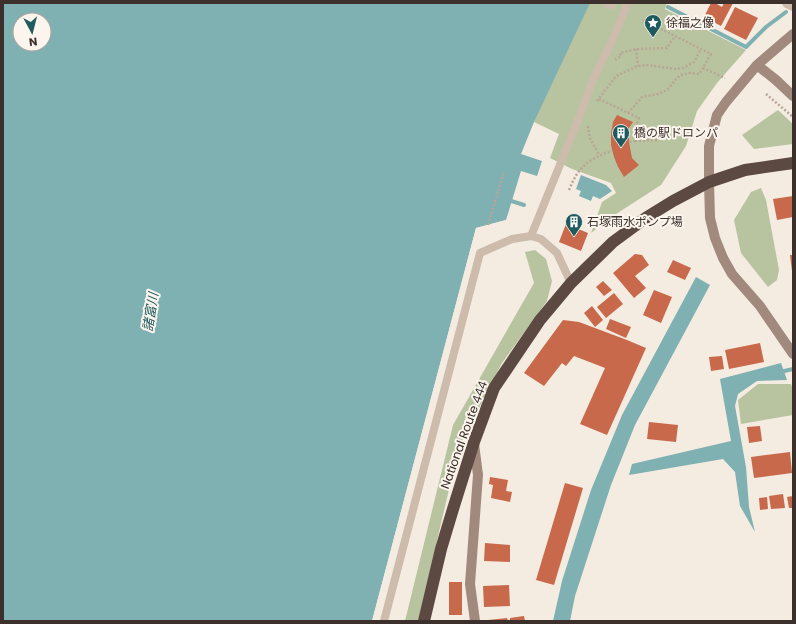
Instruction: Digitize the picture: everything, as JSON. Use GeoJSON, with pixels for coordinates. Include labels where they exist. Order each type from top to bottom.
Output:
{"type":"FeatureCollection","features":[{"type":"Feature","properties":{"kind":"highway","name":"National Route 444"},"geometry":{"type":"LineString","coordinates":[[424,621],[441,548],[474,442],[494,388],[540,320],[571,283],[613,242],[666,205],[709,182],[745,170],[793,163]]}},
{"type":"Feature","properties":{"kind":"street"},"geometry":{"type":"LineString","coordinates":[[787,3],[793,6]]}},
{"type":"Feature","properties":{"kind":"street"},"geometry":{"type":"LineString","coordinates":[[793,34],[757,65],[717,115],[710,146],[709,182],[710,218],[714,238],[723,258],[732,274],[760,306],[793,354]]}},
{"type":"Feature","properties":{"kind":"street"},"geometry":{"type":"LineString","coordinates":[[757,65],[793,96]]}},
{"type":"Feature","properties":{"kind":"street"},"geometry":{"type":"LineString","coordinates":[[474,442],[478,475],[470,584],[475,621]]}},
{"type":"Feature","properties":{"kind":"lane"},"geometry":{"type":"LineString","coordinates":[[531,236],[592,82],[628,3]]}},
{"type":"Feature","properties":{"kind":"lane"},"geometry":{"type":"LineString","coordinates":[[384,621],[480,253],[512,239],[531,236],[541,239],[557,253],[571,283]]}},
{"type":"Feature","properties":{"kind":"path"},"geometry":{"type":"LineString","coordinates":[[628,112],[642,97],[658,94],[667,90],[677,78],[686,74],[699,74],[711,54],[643,20]]}},
{"type":"Feature","properties":{"kind":"path"},"geometry":{"type":"LineString","coordinates":[[611,63],[621,56],[620,53],[636,48],[667,48],[675,36]]}},
{"type":"Feature","properties":{"kind":"path"},"geometry":{"type":"LineString","coordinates":[[636,48],[638,66]]}},
{"type":"Feature","properties":{"kind":"path"},"geometry":{"type":"LineString","coordinates":[[596,103],[616,76],[638,66],[647,65],[675,69],[683,68],[694,62],[701,49]]}},
{"type":"Feature","properties":{"kind":"path"},"geometry":{"type":"LineString","coordinates":[[703,68],[725,78]]}},
{"type":"Feature","properties":{"kind":"path"},"geometry":{"type":"LineString","coordinates":[[766,94],[793,117]]}},
{"type":"Feature","properties":{"kind":"path"},"geometry":{"type":"LineString","coordinates":[[599,99],[639,118],[634,130],[635,141]]}},
{"type":"Feature","properties":{"kind":"path"},"geometry":{"type":"LineString","coordinates":[[589,121],[588,126],[590,138],[599,156]]}},
{"type":"Feature","properties":{"kind":"path"},"geometry":{"type":"LineString","coordinates":[[629,142],[659,140]]}},
{"type":"Feature","properties":{"kind":"path"},"geometry":{"type":"LineString","coordinates":[[569,190],[580,169],[599,156],[612,151]]}},
{"type":"Feature","properties":{"kind":"path"},"geometry":{"type":"LineString","coordinates":[[488,225],[504,172]]}},
{"type":"Feature","properties":{"kind":"green space"},"geometry":{"type":"Polygon","coordinates":[[[578,3],[667,3],[665,9],[746,50],[717,83],[697,111],[686,146],[661,185],[613,216],[591,233],[602,202],[616,193],[611,183],[572,169],[550,158],[559,134],[534,122],[578,3]]]}},
{"type":"Feature","properties":{"kind":"green space"},"geometry":{"type":"Polygon","coordinates":[[[778,110],[793,124],[793,144],[754,149],[742,135],[778,110]]]}},
{"type":"Feature","properties":{"kind":"green space"},"geometry":{"type":"Polygon","coordinates":[[[761,188],[766,200],[779,270],[777,280],[768,287],[741,253],[734,220],[751,192],[761,188]]]}},
{"type":"Feature","properties":{"kind":"green space"},"geometry":{"type":"Polygon","coordinates":[[[535,250],[546,259],[552,281],[547,301],[502,363],[459,447],[418,621],[405,621],[453,425],[534,283],[525,252],[535,250]]]}},
{"type":"Feature","properties":{"kind":"green space"},"geometry":{"type":"Polygon","coordinates":[[[758,384],[791,384],[793,390],[793,415],[741,424],[738,400],[758,384]]]}},
{"type":"Feature","properties":{"kind":"water","name":"諸富川"},"geometry":{"type":"Polygon","coordinates":[[[3,3],[590,3],[534,122],[521,154],[542,161],[537,176],[521,171],[506,220],[476,228],[372,621],[3,621],[3,3]]]}},
{"type":"Feature","properties":{"kind":"water"},"geometry":{"type":"Polygon","coordinates":[[[581,175],[606,185],[612,191],[600,199],[593,196],[591,201],[579,196],[581,191],[576,189],[581,175]]]}},
{"type":"Feature","properties":{"kind":"water"},"geometry":{"type":"Polygon","coordinates":[[[696,277],[710,285],[635,425],[611,485],[575,596],[570,621],[553,621],[562,581],[591,490],[622,415],[696,277]]]}},
{"type":"Feature","properties":{"kind":"water"},"geometry":{"type":"Polygon","coordinates":[[[781,363],[787,380],[757,381],[738,394],[735,406],[746,467],[749,507],[755,532],[740,506],[735,472],[723,459],[629,475],[632,464],[731,441],[720,379],[781,363]]]}},
{"type":"Feature","properties":{"kind":"pier"},"geometry":{"type":"Polygon","coordinates":[[[506,220],[505,222],[477,230],[374,621],[372,621],[476,228],[506,220]]]}},
{"type":"Feature","properties":{"kind":"building"},"geometry":{"type":"Polygon","coordinates":[[[711,3],[715,3],[722,7],[724,3],[733,3],[721,26],[704,17],[711,3]]]}},
{"type":"Feature","properties":{"kind":"building"},"geometry":{"type":"Polygon","coordinates":[[[735,7],[758,18],[746,40],[724,29],[735,7]]]}},
{"type":"Feature","properties":{"kind":"building","name":"橋の駅ドロンパ"},"geometry":{"type":"Polygon","coordinates":[[[617,115],[633,122],[629,128],[629,142],[632,158],[639,165],[624,177],[618,167],[611,145],[613,122],[617,115]]]}},
{"type":"Feature","properties":{"kind":"building"},"geometry":{"type":"Polygon","coordinates":[[[793,196],[793,217],[777,220],[773,199],[793,196]]]}},
{"type":"Feature","properties":{"kind":"building","name":"石塚雨水ポンプ場"},"geometry":{"type":"Polygon","coordinates":[[[566,224],[588,233],[581,251],[559,242],[566,224]]]}},
{"type":"Feature","properties":{"kind":"building"},"geometry":{"type":"Polygon","coordinates":[[[635,254],[642,255],[649,265],[635,276],[646,288],[634,298],[613,273],[635,254]]]}},
{"type":"Feature","properties":{"kind":"building"},"geometry":{"type":"Polygon","coordinates":[[[790,255],[793,255],[793,271],[792,271],[790,255]]]}},
{"type":"Feature","properties":{"kind":"building"},"geometry":{"type":"Polygon","coordinates":[[[673,260],[691,268],[685,280],[667,272],[673,260]]]}},
{"type":"Feature","properties":{"kind":"building"},"geometry":{"type":"Polygon","coordinates":[[[603,281],[612,290],[604,296],[596,287],[603,281]]]}},
{"type":"Feature","properties":{"kind":"building"},"geometry":{"type":"Polygon","coordinates":[[[654,290],[672,297],[661,323],[643,315],[654,290]]]}},
{"type":"Feature","properties":{"kind":"building"},"geometry":{"type":"Polygon","coordinates":[[[614,293],[623,304],[606,318],[597,307],[614,293]]]}},
{"type":"Feature","properties":{"kind":"building"},"geometry":{"type":"Polygon","coordinates":[[[592,306],[603,320],[595,327],[584,313],[592,306]]]}},
{"type":"Feature","properties":{"kind":"building"},"geometry":{"type":"Polygon","coordinates":[[[610,319],[631,327],[626,338],[606,329],[610,319]]]}},
{"type":"Feature","properties":{"kind":"building"},"geometry":{"type":"Polygon","coordinates":[[[563,320],[579,322],[646,348],[607,435],[580,424],[605,368],[574,356],[566,366],[562,363],[544,386],[524,373],[563,320]]]}},
{"type":"Feature","properties":{"kind":"building"},"geometry":{"type":"Polygon","coordinates":[[[760,343],[764,362],[729,369],[725,350],[760,343]]]}},
{"type":"Feature","properties":{"kind":"building"},"geometry":{"type":"Polygon","coordinates":[[[722,356],[724,369],[711,371],[709,357],[722,356]]]}},
{"type":"Feature","properties":{"kind":"building"},"geometry":{"type":"Polygon","coordinates":[[[649,422],[678,425],[676,442],[647,439],[649,422]]]}},
{"type":"Feature","properties":{"kind":"building"},"geometry":{"type":"Polygon","coordinates":[[[760,426],[762,441],[749,443],[747,427],[760,426]]]}},
{"type":"Feature","properties":{"kind":"building"},"geometry":{"type":"Polygon","coordinates":[[[790,452],[792,473],[754,478],[751,457],[790,452]]]}},
{"type":"Feature","properties":{"kind":"building"},"geometry":{"type":"Polygon","coordinates":[[[490,477],[508,480],[506,491],[512,492],[510,502],[491,498],[493,485],[489,484],[490,477]]]}},
{"type":"Feature","properties":{"kind":"building"},"geometry":{"type":"Polygon","coordinates":[[[565,483],[583,488],[554,585],[536,580],[565,483]]]}},
{"type":"Feature","properties":{"kind":"building"},"geometry":{"type":"Polygon","coordinates":[[[783,494],[785,508],[771,509],[769,496],[783,494]]]}},
{"type":"Feature","properties":{"kind":"building"},"geometry":{"type":"Polygon","coordinates":[[[793,496],[793,508],[789,508],[787,497],[793,496]]]}},
{"type":"Feature","properties":{"kind":"building"},"geometry":{"type":"Polygon","coordinates":[[[767,497],[768,509],[760,510],[759,498],[767,497]]]}},
{"type":"Feature","properties":{"kind":"building"},"geometry":{"type":"Polygon","coordinates":[[[485,543],[510,545],[510,562],[484,561],[485,543]]]}},
{"type":"Feature","properties":{"kind":"building"},"geometry":{"type":"Polygon","coordinates":[[[449,582],[462,582],[462,615],[449,615],[449,582]]]}},
{"type":"Feature","properties":{"kind":"building"},"geometry":{"type":"Polygon","coordinates":[[[509,585],[510,606],[484,607],[483,586],[509,585]]]}},
{"type":"Feature","properties":{"kind":"building"},"geometry":{"type":"Polygon","coordinates":[[[524,616],[525,621],[510,621],[510,618],[524,616]]]}},
{"type":"Feature","properties":{"kind":"building"},"geometry":{"type":"Polygon","coordinates":[[[507,618],[508,621],[488,620],[507,618]]]}},
{"type":"Feature","properties":{"kind":"waterway"},"geometry":{"type":"LineString","coordinates":[[668,7],[746,47],[766,27],[786,12]]}},
{"type":"Feature","properties":{"kind":"waterway"},"geometry":{"type":"LineString","coordinates":[[508,200],[524,205]]}},
{"type":"Feature","properties":{"kind":"waterway"},"geometry":{"type":"LineString","coordinates":[[780,372],[793,369]]}},
{"type":"Feature","properties":{"kind":"place","name":"徐福之像"},"geometry":{"type":"Point","coordinates":[653,38]}},
{"type":"Feature","properties":{"kind":"place","name":"橋の駅ドロンパ"},"geometry":{"type":"Point","coordinates":[621,148]}},
{"type":"Feature","properties":{"kind":"place","name":"石塚雨水ポンプ場"},"geometry":{"type":"Point","coordinates":[574,237]}}]}
